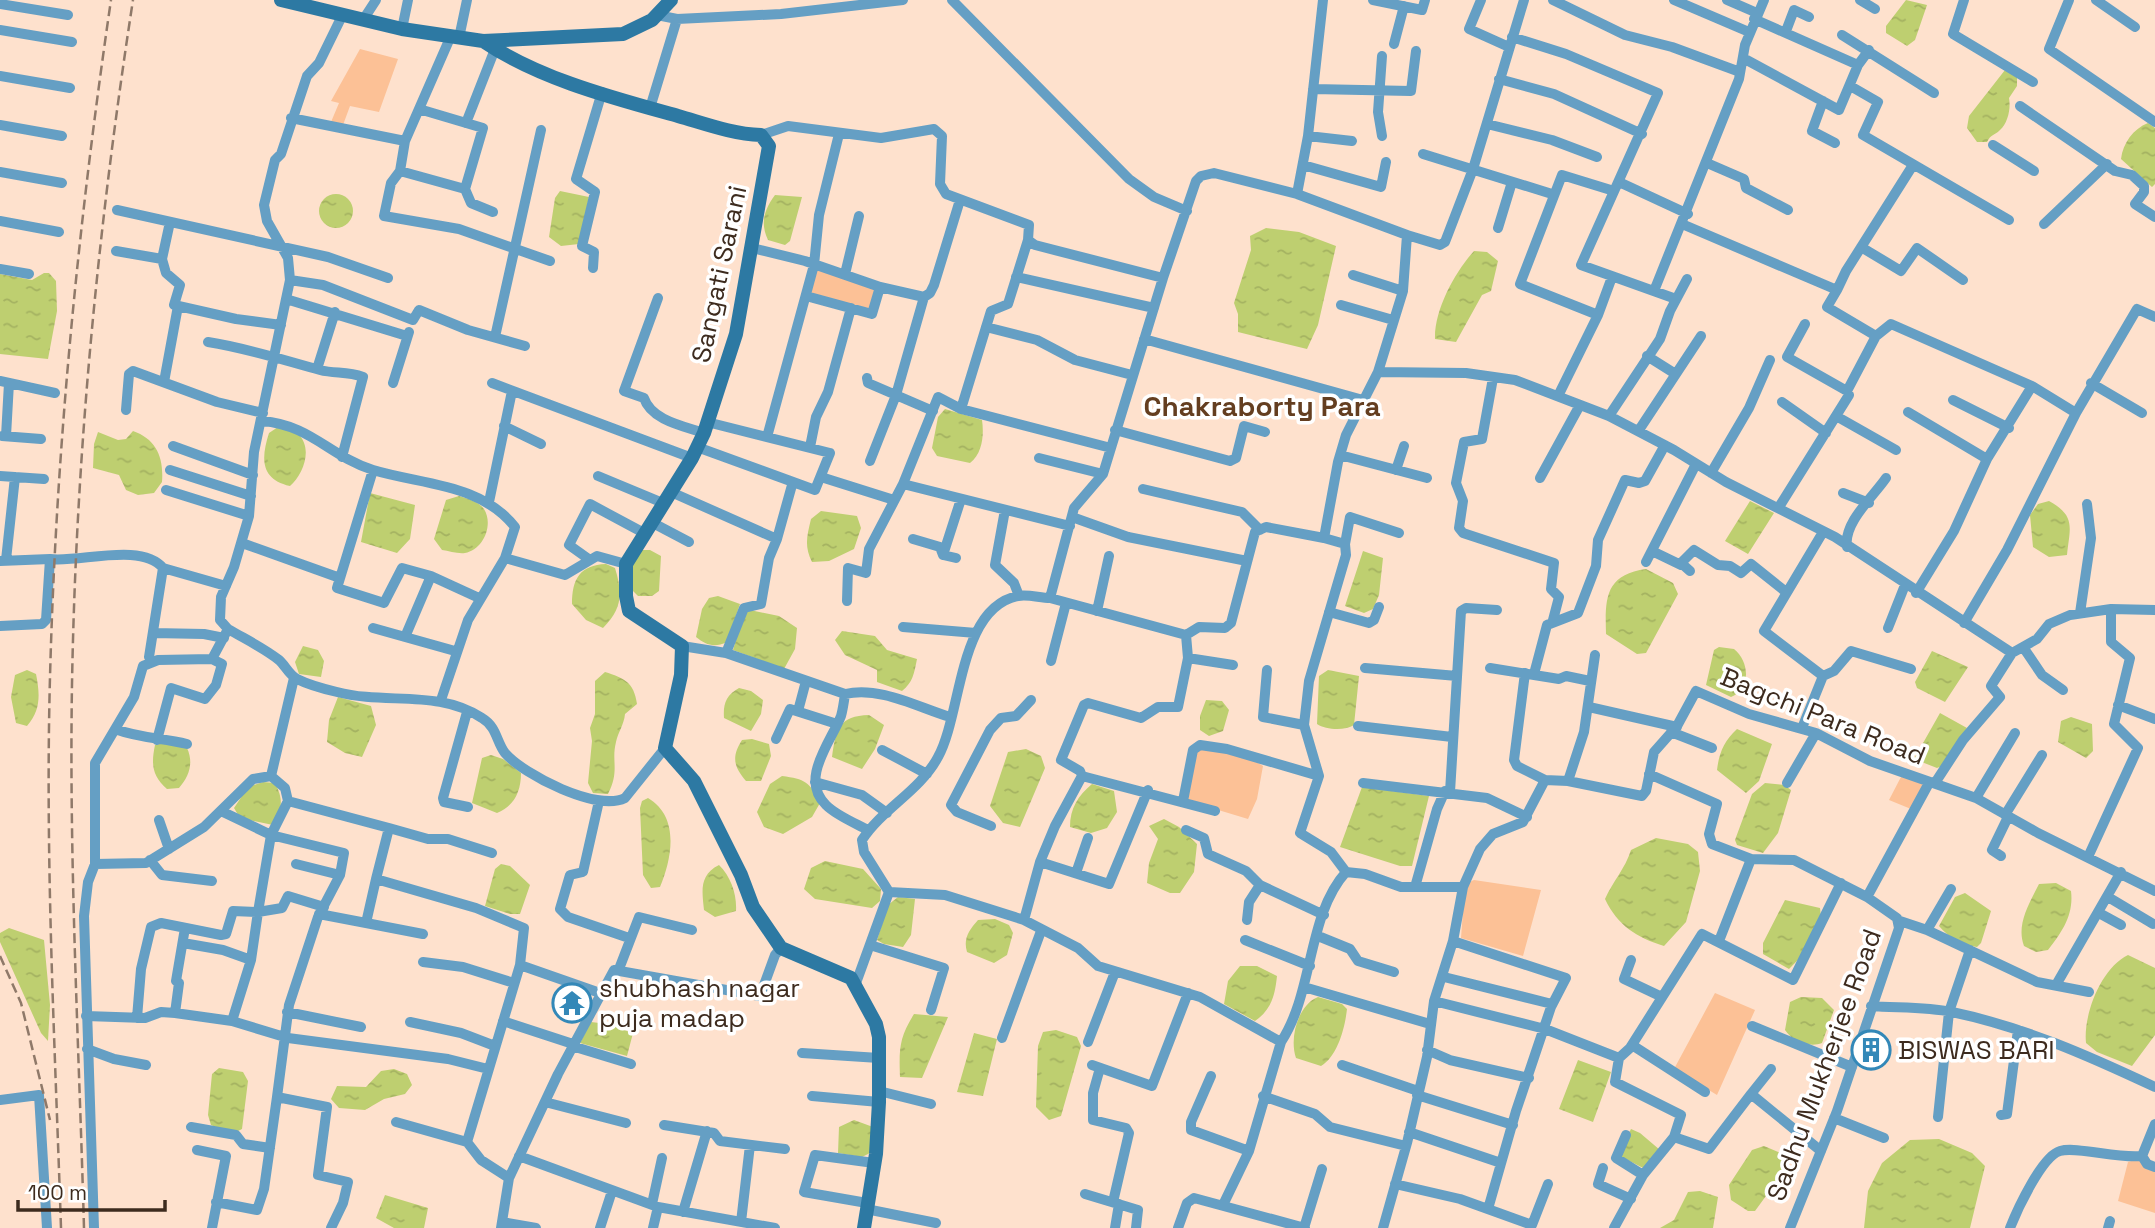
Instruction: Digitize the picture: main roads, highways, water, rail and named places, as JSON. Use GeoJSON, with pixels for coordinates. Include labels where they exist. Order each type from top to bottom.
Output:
{"type":"FeatureCollection","features":[{"type":"Feature","properties":{"kind":"water"},"geometry":{"type":"Polygon","coordinates":[[[1906,0],[1927,5],[1915,40],[1907,46],[1886,33],[1886,26],[1906,0]]]}},
{"type":"Feature","properties":{"kind":"water"},"geometry":{"type":"Polygon","coordinates":[[[2005,70],[2017,75],[2017,86],[2009,98],[2007,119],[2003,127],[1987,142],[1977,142],[1967,128],[1969,116],[2005,70]]]}},
{"type":"Feature","properties":{"kind":"water"},"geometry":{"type":"Polygon","coordinates":[[[2148,123],[2155,128],[2155,184],[2152,187],[2121,159],[2130,137],[2148,123]]]}},
{"type":"Feature","properties":{"kind":"water"},"geometry":{"type":"Polygon","coordinates":[[[560,191],[589,197],[579,244],[561,246],[549,237],[555,198],[560,191]]]}},
{"type":"Feature","properties":{"kind":"water"},"geometry":{"type":"Polygon","coordinates":[[[336,194],[348,199],[353,211],[348,223],[336,228],[324,223],[319,211],[324,199],[336,194]]]}},
{"type":"Feature","properties":{"kind":"water"},"geometry":{"type":"Polygon","coordinates":[[[775,195],[802,197],[790,241],[785,245],[768,240],[764,228],[766,211],[775,195]]]}},
{"type":"Feature","properties":{"kind":"water"},"geometry":{"type":"Polygon","coordinates":[[[1266,228],[1299,232],[1336,246],[1318,325],[1307,349],[1238,332],[1238,314],[1234,303],[1251,250],[1250,236],[1266,228]]]}},
{"type":"Feature","properties":{"kind":"water"},"geometry":{"type":"Polygon","coordinates":[[[1474,251],[1487,252],[1498,261],[1491,291],[1482,295],[1456,342],[1435,339],[1438,316],[1447,292],[1474,251]]]}},
{"type":"Feature","properties":{"kind":"water"},"geometry":{"type":"Polygon","coordinates":[[[49,273],[56,281],[57,311],[48,359],[0,354],[0,274],[32,280],[49,273]]]}},
{"type":"Feature","properties":{"kind":"water"},"geometry":{"type":"Polygon","coordinates":[[[945,409],[982,420],[983,437],[980,449],[970,463],[937,456],[932,448],[938,417],[945,409]]]}},
{"type":"Feature","properties":{"kind":"water"},"geometry":{"type":"Polygon","coordinates":[[[278,427],[297,434],[305,447],[305,462],[290,486],[273,478],[265,466],[269,433],[278,427]]]}},
{"type":"Feature","properties":{"kind":"water"},"geometry":{"type":"Polygon","coordinates":[[[133,431],[148,439],[160,457],[162,482],[154,493],[138,495],[126,490],[119,475],[93,468],[94,444],[98,432],[118,440],[126,439],[133,431]]]}},
{"type":"Feature","properties":{"kind":"water"},"geometry":{"type":"Polygon","coordinates":[[[370,493],[415,505],[410,539],[397,553],[361,542],[370,493]]]}},
{"type":"Feature","properties":{"kind":"water"},"geometry":{"type":"Polygon","coordinates":[[[459,496],[482,506],[488,522],[482,542],[465,553],[442,550],[434,539],[446,500],[459,496]]]}},
{"type":"Feature","properties":{"kind":"water"},"geometry":{"type":"Polygon","coordinates":[[[1750,501],[1774,513],[1748,554],[1725,541],[1750,501]]]}},
{"type":"Feature","properties":{"kind":"water"},"geometry":{"type":"Polygon","coordinates":[[[2049,501],[2064,512],[2069,523],[2067,555],[2049,557],[2033,547],[2030,515],[2038,504],[2049,501]]]}},
{"type":"Feature","properties":{"kind":"water"},"geometry":{"type":"Polygon","coordinates":[[[821,511],[857,516],[861,528],[854,549],[829,561],[812,562],[807,546],[808,531],[811,519],[821,511]]]}},
{"type":"Feature","properties":{"kind":"water"},"geometry":{"type":"Polygon","coordinates":[[[641,550],[650,550],[661,556],[659,591],[652,596],[638,596],[630,588],[634,557],[641,550]]]}},
{"type":"Feature","properties":{"kind":"water"},"geometry":{"type":"Polygon","coordinates":[[[1363,551],[1383,558],[1379,595],[1373,609],[1364,613],[1345,606],[1363,551]]]}},
{"type":"Feature","properties":{"kind":"water"},"geometry":{"type":"Polygon","coordinates":[[[606,564],[615,568],[620,593],[617,608],[603,628],[586,620],[572,604],[572,595],[579,575],[590,567],[606,564]]]}},
{"type":"Feature","properties":{"kind":"water"},"geometry":{"type":"Polygon","coordinates":[[[1646,569],[1673,583],[1678,594],[1646,653],[1637,654],[1606,634],[1607,599],[1610,590],[1622,577],[1646,569]]]}},
{"type":"Feature","properties":{"kind":"water"},"geometry":{"type":"Polygon","coordinates":[[[718,596],[740,604],[727,642],[710,645],[696,637],[702,609],[709,598],[718,596]]]}},
{"type":"Feature","properties":{"kind":"water"},"geometry":{"type":"Polygon","coordinates":[[[745,609],[779,616],[797,628],[795,649],[784,669],[733,650],[745,609]]]}},
{"type":"Feature","properties":{"kind":"water"},"geometry":{"type":"Polygon","coordinates":[[[842,631],[875,636],[887,650],[917,659],[909,684],[902,691],[877,682],[877,670],[845,655],[835,640],[842,631]]]}},
{"type":"Feature","properties":{"kind":"water"},"geometry":{"type":"Polygon","coordinates":[[[303,646],[318,650],[324,661],[321,677],[299,674],[295,662],[303,646]]]}},
{"type":"Feature","properties":{"kind":"water"},"geometry":{"type":"Polygon","coordinates":[[[1719,647],[1734,649],[1745,668],[1745,682],[1738,693],[1731,697],[1706,685],[1714,650],[1719,647]]]}},
{"type":"Feature","properties":{"kind":"water"},"geometry":{"type":"Polygon","coordinates":[[[1932,651],[1968,667],[1945,702],[1917,688],[1915,682],[1932,651]]]}},
{"type":"Feature","properties":{"kind":"water"},"geometry":{"type":"Polygon","coordinates":[[[27,670],[36,674],[39,695],[35,714],[27,726],[16,723],[11,697],[15,675],[27,670]]]}},
{"type":"Feature","properties":{"kind":"water"},"geometry":{"type":"Polygon","coordinates":[[[1328,670],[1359,676],[1354,725],[1350,727],[1325,728],[1317,724],[1319,676],[1328,670]]]}},
{"type":"Feature","properties":{"kind":"water"},"geometry":{"type":"Polygon","coordinates":[[[605,672],[618,676],[631,686],[637,704],[625,714],[617,738],[614,779],[608,794],[593,793],[588,783],[592,741],[590,728],[595,714],[595,681],[605,672]]]}},
{"type":"Feature","properties":{"kind":"water"},"geometry":{"type":"Polygon","coordinates":[[[739,688],[751,691],[763,700],[761,714],[751,731],[724,718],[726,700],[739,688]]]}},
{"type":"Feature","properties":{"kind":"water"},"geometry":{"type":"Polygon","coordinates":[[[338,697],[371,706],[376,725],[362,757],[345,753],[327,742],[329,720],[338,697]]]}},
{"type":"Feature","properties":{"kind":"water"},"geometry":{"type":"Polygon","coordinates":[[[1206,700],[1222,701],[1229,710],[1223,731],[1209,736],[1200,730],[1200,716],[1206,700]]]}},
{"type":"Feature","properties":{"kind":"water"},"geometry":{"type":"Polygon","coordinates":[[[1940,713],[1967,728],[1942,766],[1937,768],[1914,759],[1940,713]]]}},
{"type":"Feature","properties":{"kind":"water"},"geometry":{"type":"Polygon","coordinates":[[[869,715],[884,725],[875,749],[862,769],[832,757],[835,739],[845,721],[869,715]]]}},
{"type":"Feature","properties":{"kind":"water"},"geometry":{"type":"Polygon","coordinates":[[[2071,717],[2092,724],[2093,751],[2086,758],[2058,742],[2061,721],[2071,717]]]}},
{"type":"Feature","properties":{"kind":"water"},"geometry":{"type":"Polygon","coordinates":[[[1737,729],[1772,744],[1759,781],[1746,793],[1717,770],[1723,748],[1737,729]]]}},
{"type":"Feature","properties":{"kind":"water"},"geometry":{"type":"Polygon","coordinates":[[[752,739],[769,744],[771,756],[761,781],[746,781],[735,762],[742,740],[752,739]]]}},
{"type":"Feature","properties":{"kind":"water"},"geometry":{"type":"Polygon","coordinates":[[[168,742],[187,748],[189,754],[189,770],[179,788],[167,789],[154,769],[155,745],[168,742]]]}},
{"type":"Feature","properties":{"kind":"water"},"geometry":{"type":"Polygon","coordinates":[[[1026,749],[1041,756],[1045,768],[1020,827],[1003,823],[990,806],[1008,752],[1026,749]]]}},
{"type":"Feature","properties":{"kind":"water"},"geometry":{"type":"Polygon","coordinates":[[[491,755],[503,759],[521,773],[515,798],[497,813],[472,803],[482,758],[491,755]]]}},
{"type":"Feature","properties":{"kind":"water"},"geometry":{"type":"Polygon","coordinates":[[[782,776],[806,783],[820,803],[812,817],[783,834],[764,827],[757,812],[770,784],[782,776]]]}},
{"type":"Feature","properties":{"kind":"water"},"geometry":{"type":"Polygon","coordinates":[[[263,782],[275,783],[280,794],[280,809],[273,825],[240,818],[234,808],[248,787],[263,782]]]}},
{"type":"Feature","properties":{"kind":"water"},"geometry":{"type":"Polygon","coordinates":[[[1765,783],[1784,785],[1791,790],[1778,833],[1763,853],[1737,845],[1735,840],[1752,794],[1765,783]]]}},
{"type":"Feature","properties":{"kind":"water"},"geometry":{"type":"Polygon","coordinates":[[[1092,784],[1114,791],[1117,812],[1107,828],[1091,833],[1070,827],[1071,814],[1076,803],[1092,784]]]}},
{"type":"Feature","properties":{"kind":"water"},"geometry":{"type":"Polygon","coordinates":[[[1362,787],[1429,796],[1412,866],[1400,866],[1340,847],[1362,787]]]}},
{"type":"Feature","properties":{"kind":"water"},"geometry":{"type":"Polygon","coordinates":[[[648,798],[665,816],[670,839],[668,864],[660,887],[651,888],[643,875],[640,808],[642,801],[648,798]]]}},
{"type":"Feature","properties":{"kind":"water"},"geometry":{"type":"Polygon","coordinates":[[[1164,819],[1179,827],[1197,844],[1194,872],[1180,893],[1170,893],[1147,883],[1149,863],[1158,839],[1149,826],[1164,819]]]}},
{"type":"Feature","properties":{"kind":"water"},"geometry":{"type":"Polygon","coordinates":[[[1656,838],[1688,844],[1698,852],[1700,871],[1686,922],[1664,946],[1629,929],[1605,899],[1631,850],[1656,838]]]}},
{"type":"Feature","properties":{"kind":"water"},"geometry":{"type":"Polygon","coordinates":[[[825,861],[863,869],[881,889],[880,901],[872,908],[815,899],[804,889],[811,868],[825,861]]]}},
{"type":"Feature","properties":{"kind":"water"},"geometry":{"type":"Polygon","coordinates":[[[501,864],[510,866],[530,885],[520,914],[510,914],[485,906],[495,869],[501,864]]]}},
{"type":"Feature","properties":{"kind":"water"},"geometry":{"type":"Polygon","coordinates":[[[719,865],[732,886],[736,911],[715,917],[704,910],[703,884],[708,874],[719,865]]]}},
{"type":"Feature","properties":{"kind":"water"},"geometry":{"type":"Polygon","coordinates":[[[2056,883],[2071,891],[2069,915],[2048,950],[2036,952],[2024,946],[2022,930],[2025,915],[2039,884],[2056,883]]]}},
{"type":"Feature","properties":{"kind":"water"},"geometry":{"type":"Polygon","coordinates":[[[1965,893],[1991,911],[1981,943],[1977,947],[1956,940],[1939,926],[1955,897],[1965,893]]]}},
{"type":"Feature","properties":{"kind":"water"},"geometry":{"type":"Polygon","coordinates":[[[898,897],[915,899],[911,935],[903,947],[877,940],[888,905],[898,897]]]}},
{"type":"Feature","properties":{"kind":"water"},"geometry":{"type":"Polygon","coordinates":[[[1785,900],[1820,908],[1816,933],[1801,957],[1789,969],[1763,954],[1763,943],[1785,900]]]}},
{"type":"Feature","properties":{"kind":"water"},"geometry":{"type":"Polygon","coordinates":[[[995,919],[1009,925],[1013,933],[1007,955],[994,963],[967,952],[966,939],[978,920],[995,919]]]}},
{"type":"Feature","properties":{"kind":"water"},"geometry":{"type":"Polygon","coordinates":[[[9,928],[44,940],[50,1005],[48,1041],[41,1033],[0,942],[0,933],[9,928]]]}},
{"type":"Feature","properties":{"kind":"water"},"geometry":{"type":"Polygon","coordinates":[[[2128,955],[2155,968],[2155,1035],[2132,1066],[2097,1052],[2086,1043],[2088,1019],[2096,993],[2110,970],[2128,955]]]}},
{"type":"Feature","properties":{"kind":"water"},"geometry":{"type":"Polygon","coordinates":[[[1240,966],[1257,966],[1277,976],[1271,1002],[1255,1021],[1224,1004],[1228,981],[1240,966]]]}},
{"type":"Feature","properties":{"kind":"water"},"geometry":{"type":"Polygon","coordinates":[[[1318,997],[1342,1004],[1347,1009],[1336,1048],[1321,1066],[1296,1058],[1294,1050],[1300,1015],[1311,1001],[1318,997]]]}},
{"type":"Feature","properties":{"kind":"water"},"geometry":{"type":"Polygon","coordinates":[[[1801,997],[1822,998],[1834,1010],[1822,1043],[1812,1045],[1801,1042],[1785,1030],[1790,1002],[1801,997]]]}},
{"type":"Feature","properties":{"kind":"water"},"geometry":{"type":"Polygon","coordinates":[[[914,1014],[948,1017],[922,1078],[900,1077],[901,1044],[914,1014]]]}},
{"type":"Feature","properties":{"kind":"water"},"geometry":{"type":"Polygon","coordinates":[[[591,1022],[608,1024],[633,1033],[627,1056],[580,1043],[591,1022]]]}},
{"type":"Feature","properties":{"kind":"water"},"geometry":{"type":"Polygon","coordinates":[[[1056,1030],[1077,1037],[1081,1046],[1061,1116],[1049,1120],[1036,1107],[1038,1046],[1043,1032],[1056,1030]]]}},
{"type":"Feature","properties":{"kind":"water"},"geometry":{"type":"Polygon","coordinates":[[[974,1033],[997,1039],[983,1096],[957,1092],[974,1033]]]}},
{"type":"Feature","properties":{"kind":"water"},"geometry":{"type":"Polygon","coordinates":[[[1578,1060],[1611,1072],[1593,1122],[1559,1109],[1578,1060]]]}},
{"type":"Feature","properties":{"kind":"water"},"geometry":{"type":"Polygon","coordinates":[[[219,1068],[243,1072],[248,1081],[242,1129],[232,1134],[211,1125],[208,1115],[212,1074],[219,1068]]]}},
{"type":"Feature","properties":{"kind":"water"},"geometry":{"type":"Polygon","coordinates":[[[394,1069],[407,1074],[412,1085],[405,1094],[384,1099],[365,1110],[339,1108],[331,1099],[337,1086],[366,1087],[381,1071],[394,1069]]]}},
{"type":"Feature","properties":{"kind":"water"},"geometry":{"type":"Polygon","coordinates":[[[854,1120],[873,1127],[872,1152],[862,1157],[838,1153],[839,1127],[854,1120]]]}},
{"type":"Feature","properties":{"kind":"water"},"geometry":{"type":"Polygon","coordinates":[[[1631,1129],[1660,1150],[1645,1169],[1618,1155],[1631,1129]]]}},
{"type":"Feature","properties":{"kind":"water"},"geometry":{"type":"Polygon","coordinates":[[[1939,1139],[1972,1153],[1985,1166],[1970,1228],[1864,1228],[1868,1191],[1882,1163],[1910,1140],[1939,1139]]]}},
{"type":"Feature","properties":{"kind":"water"},"geometry":{"type":"Polygon","coordinates":[[[1764,1146],[1785,1155],[1787,1167],[1755,1211],[1748,1211],[1731,1200],[1729,1185],[1752,1150],[1764,1146]]]}},
{"type":"Feature","properties":{"kind":"water"},"geometry":{"type":"Polygon","coordinates":[[[1700,1191],[1718,1197],[1713,1228],[1660,1228],[1674,1220],[1688,1192],[1700,1191]]]}},
{"type":"Feature","properties":{"kind":"water"},"geometry":{"type":"Polygon","coordinates":[[[385,1195],[428,1208],[424,1228],[394,1228],[376,1218],[385,1195]]]}},
{"type":"Feature","properties":{"kind":"railway"},"geometry":{"type":"LineString","coordinates":[[61,1228],[49,815],[53,592],[70,338],[88,169],[111,0]]}},
{"type":"Feature","properties":{"kind":"railway"},"geometry":{"type":"LineString","coordinates":[[84,1228],[72,820],[74,598],[84,426],[99,256],[133,0]]}},
{"type":"Feature","properties":{"kind":"railway"},"geometry":{"type":"LineString","coordinates":[[0,956],[21,1003],[50,1120]]}},
{"type":"Feature","properties":{"kind":"place","name":"shubhash nagar puja madap"},"geometry":{"type":"Point","coordinates":[572,1003]}},
{"type":"Feature","properties":{"kind":"place","name":"BISWAS BARI"},"geometry":{"type":"Point","coordinates":[1871,1050]}},
{"type":"Feature","properties":{"kind":"district","name":"Chakraborty Para"},"geometry":{"type":"Point","coordinates":[1262,406]}}]}
